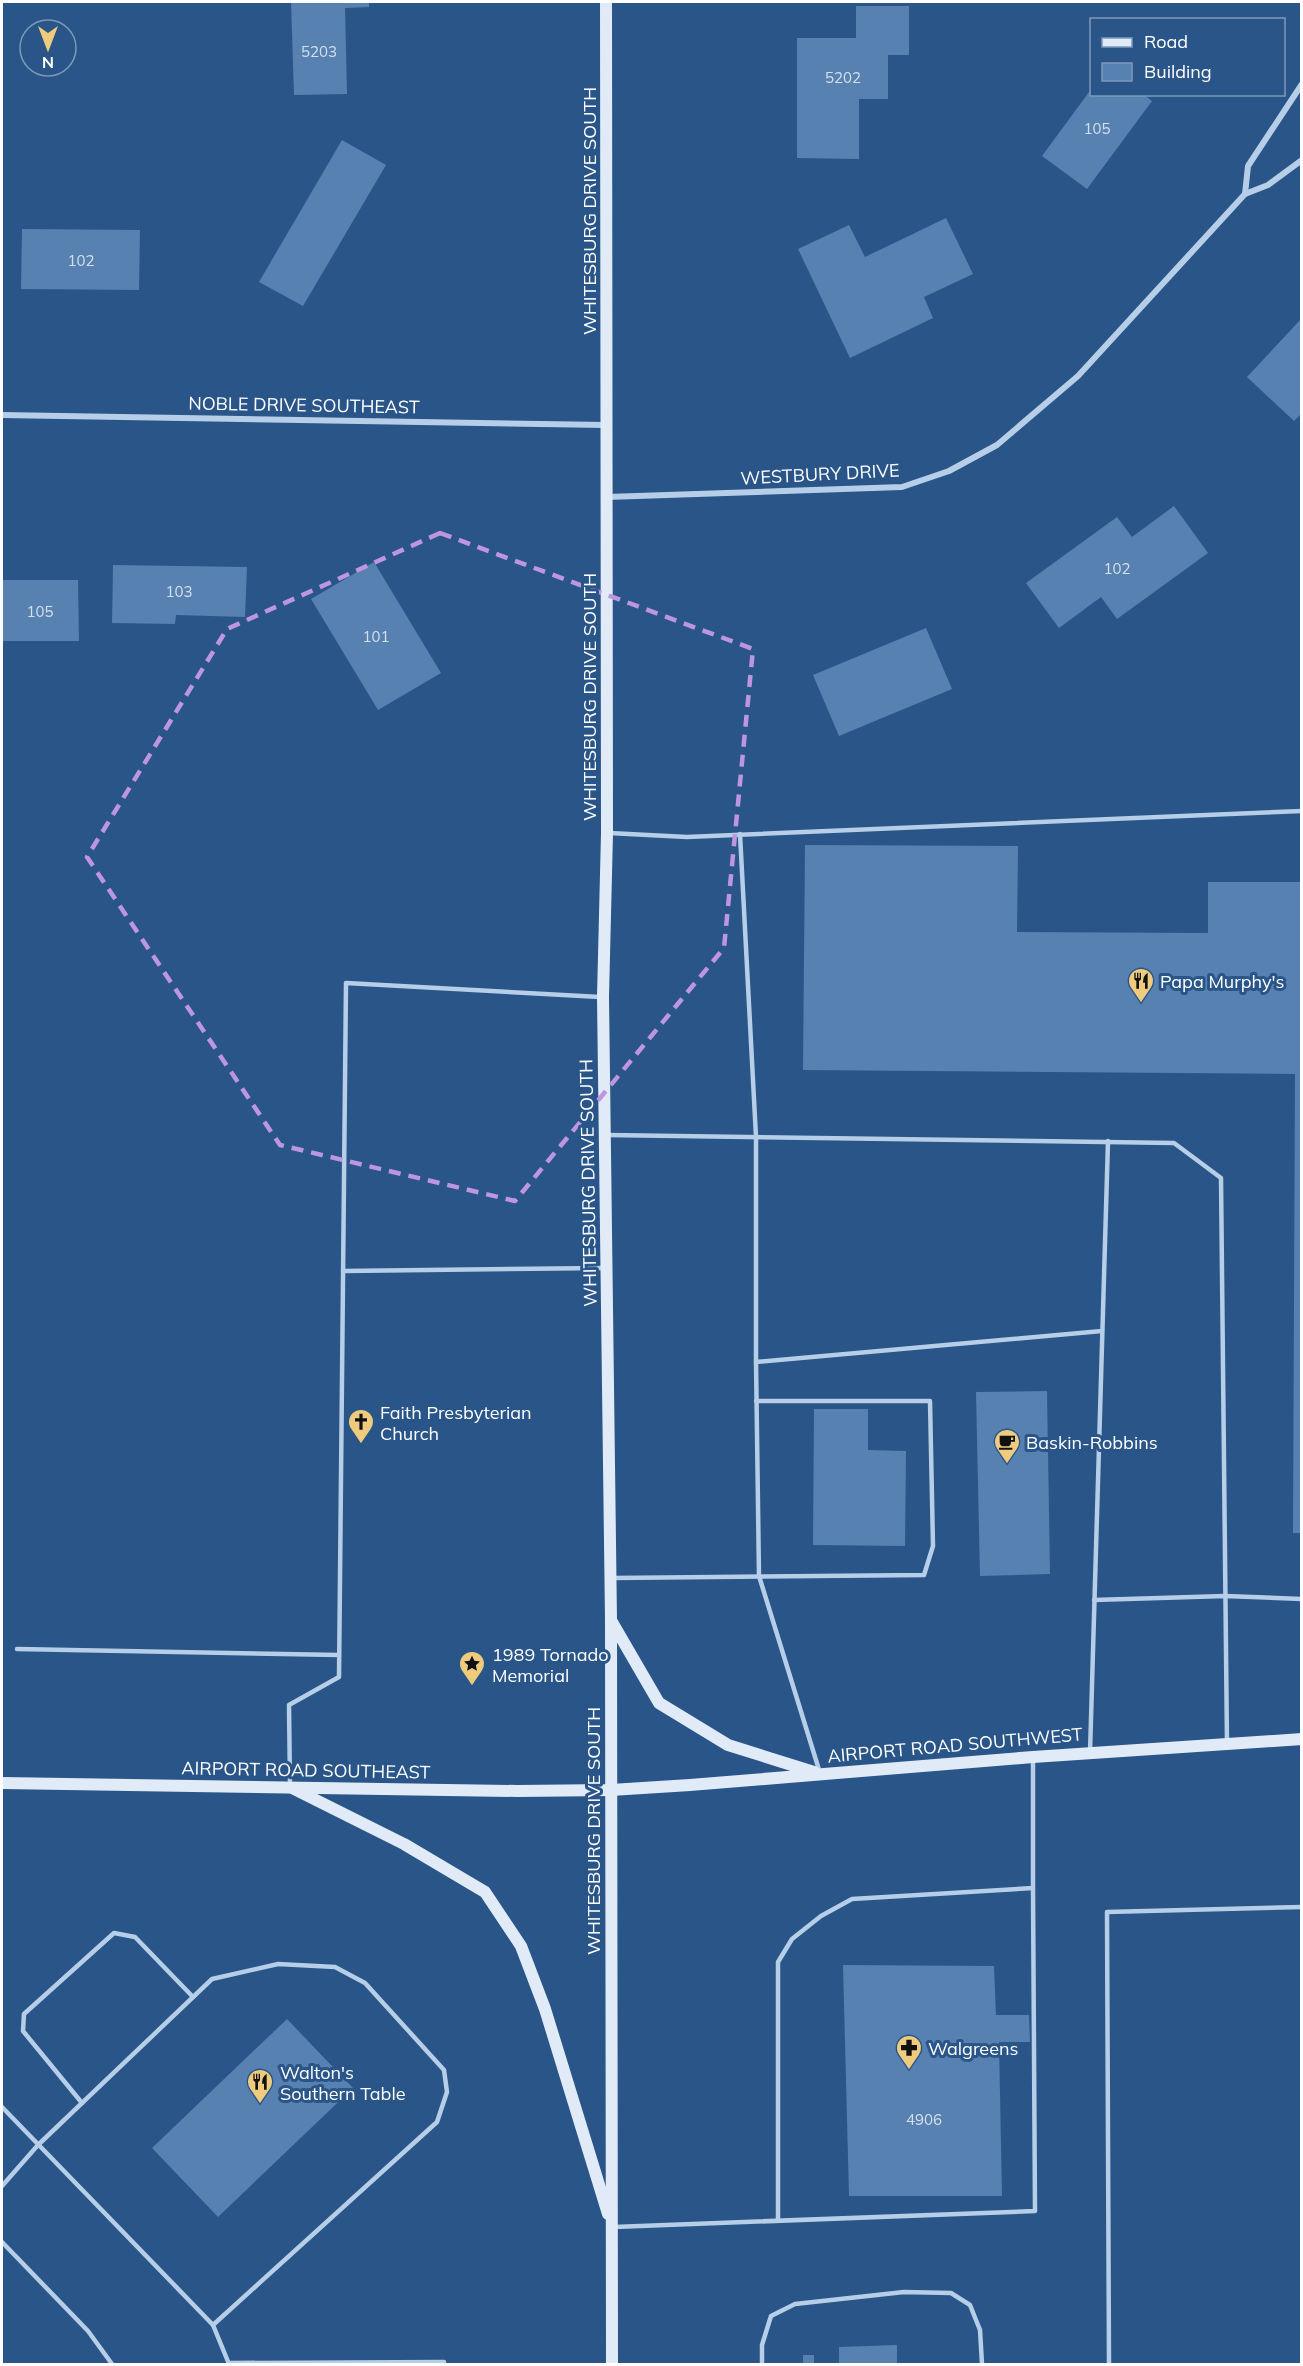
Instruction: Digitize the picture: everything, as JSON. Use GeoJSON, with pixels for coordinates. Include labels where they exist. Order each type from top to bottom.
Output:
{"type":"FeatureCollection","features":[{"type":"Feature","properties":{"kind":"main road","name":"WHITESBURG DRIVE SOUTH"},"geometry":{"type":"LineString","coordinates":[[606,2],[607,833],[603,997],[611,1620],[612,2364]]}},
{"type":"Feature","properties":{"kind":"main road"},"geometry":{"type":"LineString","coordinates":[[611,1620],[659,1703],[728,1745],[821,1774]]}},
{"type":"Feature","properties":{"kind":"main road","name":"AIRPORT ROAD SOUTHWEST"},"geometry":{"type":"LineString","coordinates":[[611,1790],[1033,1757],[1302,1739]]}},
{"type":"Feature","properties":{"kind":"main road","name":"AIRPORT ROAD SOUTHEAST"},"geometry":{"type":"LineString","coordinates":[[2,1783],[517,1791],[611,1790]]}},
{"type":"Feature","properties":{"kind":"main road"},"geometry":{"type":"LineString","coordinates":[[290,1787],[404,1844],[485,1892],[520,1946],[545,2009],[612,2227]]}},
{"type":"Feature","properties":{"kind":"street"},"geometry":{"type":"LineString","coordinates":[[1245,194],[1248,166],[1302,84]]}},
{"type":"Feature","properties":{"kind":"street","name":"WESTBURY DRIVE"},"geometry":{"type":"LineString","coordinates":[[607,497],[902,487],[949,471],[997,445],[1078,376],[1245,194],[1268,185],[1302,160]]}},
{"type":"Feature","properties":{"kind":"street","name":"NOBLE DRIVE SOUTHEAST"},"geometry":{"type":"LineString","coordinates":[[2,415],[607,424]]}},
{"type":"Feature","properties":{"kind":"lane"},"geometry":{"type":"LineString","coordinates":[[607,833],[687,837],[1302,811]]}},
{"type":"Feature","properties":{"kind":"lane"},"geometry":{"type":"LineString","coordinates":[[740,834],[756,1137],[756,1401],[759,1576],[821,1774]]}},
{"type":"Feature","properties":{"kind":"lane"},"geometry":{"type":"LineString","coordinates":[[290,1787],[290,1705],[339,1677],[346,984],[603,997]]}},
{"type":"Feature","properties":{"kind":"lane"},"geometry":{"type":"LineString","coordinates":[[606,1135],[1174,1143],[1221,1178],[1227,1744]]}},
{"type":"Feature","properties":{"kind":"lane"},"geometry":{"type":"LineString","coordinates":[[1090,1753],[1108,1141]]}},
{"type":"Feature","properties":{"kind":"lane"},"geometry":{"type":"LineString","coordinates":[[343,1271],[608,1268]]}},
{"type":"Feature","properties":{"kind":"lane"},"geometry":{"type":"LineString","coordinates":[[756,1362],[1102,1331]]}},
{"type":"Feature","properties":{"kind":"lane"},"geometry":{"type":"LineString","coordinates":[[609,1578],[924,1575],[933,1546],[930,1401],[756,1401]]}},
{"type":"Feature","properties":{"kind":"lane"},"geometry":{"type":"LineString","coordinates":[[1094,1600],[1225,1596],[1302,1599]]}},
{"type":"Feature","properties":{"kind":"lane"},"geometry":{"type":"LineString","coordinates":[[17,1649],[339,1655]]}},
{"type":"Feature","properties":{"kind":"lane"},"geometry":{"type":"LineString","coordinates":[[612,2227],[1035,2211],[1033,1757]]}},
{"type":"Feature","properties":{"kind":"lane"},"geometry":{"type":"LineString","coordinates":[[778,2220],[778,1962],[792,1939],[821,1916],[852,1899],[1033,1888]]}},
{"type":"Feature","properties":{"kind":"lane"},"geometry":{"type":"LineString","coordinates":[[1109,2364],[1107,1912],[1302,1907]]}},
{"type":"Feature","properties":{"kind":"lane"},"geometry":{"type":"LineString","coordinates":[[82,2103],[23,2031],[24,2014],[114,1933],[135,1937],[194,1997]]}},
{"type":"Feature","properties":{"kind":"lane"},"geometry":{"type":"LineString","coordinates":[[2,2186],[38,2145],[212,1979],[278,1964],[335,1967],[364,1983],[444,2070],[447,2092],[437,2122],[213,2325]]}},
{"type":"Feature","properties":{"kind":"lane"},"geometry":{"type":"LineString","coordinates":[[2,2107],[213,2325],[229,2364],[444,2362],[444,2364]]}},
{"type":"Feature","properties":{"kind":"lane"},"geometry":{"type":"LineString","coordinates":[[2,2242],[88,2331],[112,2364]]}},
{"type":"Feature","properties":{"kind":"lane"},"geometry":{"type":"LineString","coordinates":[[762,2364],[762,2345],[771,2316],[795,2304],[904,2292],[951,2293],[970,2305],[980,2330],[982,2364]]}},
{"type":"Feature","properties":{"kind":"highlighted area"},"geometry":{"type":"Polygon","coordinates":[[[440,533],[753,649],[724,948],[515,1201],[280,1145],[87,857],[227,629],[440,533]]]}},
{"type":"Feature","properties":{"kind":"building"},"geometry":{"type":"Polygon","coordinates":[[[291,2],[369,2],[369,7],[345,8],[347,94],[294,95],[291,2]]]}},
{"type":"Feature","properties":{"kind":"building"},"geometry":{"type":"Polygon","coordinates":[[[856,6],[909,6],[909,55],[888,55],[888,99],[859,99],[859,159],[797,158],[797,38],[856,38],[856,6]]]}},
{"type":"Feature","properties":{"kind":"building"},"geometry":{"type":"Polygon","coordinates":[[[1090,91],[1090,96],[1146,96],[1152,101],[1087,189],[1042,156],[1090,91]]]}},
{"type":"Feature","properties":{"kind":"building"},"geometry":{"type":"Polygon","coordinates":[[[342,140],[386,165],[303,306],[259,282],[342,140]]]}},
{"type":"Feature","properties":{"kind":"building"},"geometry":{"type":"Polygon","coordinates":[[[946,218],[973,274],[924,297],[933,318],[850,358],[798,249],[849,225],[865,257],[946,218]]]}},
{"type":"Feature","properties":{"kind":"building"},"geometry":{"type":"Polygon","coordinates":[[[22,229],[140,230],[139,290],[21,289],[22,229]]]}},
{"type":"Feature","properties":{"kind":"building"},"geometry":{"type":"Polygon","coordinates":[[[1302,318],[1302,413],[1294,421],[1247,377],[1302,318]]]}},
{"type":"Feature","properties":{"kind":"building"},"geometry":{"type":"Polygon","coordinates":[[[1174,506],[1208,553],[1117,619],[1101,597],[1059,628],[1026,583],[1117,517],[1132,537],[1174,506]]]}},
{"type":"Feature","properties":{"kind":"building"},"geometry":{"type":"Polygon","coordinates":[[[374,562],[441,673],[378,710],[311,599],[374,562]]]}},
{"type":"Feature","properties":{"kind":"building"},"geometry":{"type":"Polygon","coordinates":[[[113,565],[247,567],[245,617],[176,615],[175,624],[112,623],[113,565]]]}},
{"type":"Feature","properties":{"kind":"building"},"geometry":{"type":"Polygon","coordinates":[[[2,580],[78,580],[79,641],[2,641],[2,580]]]}},
{"type":"Feature","properties":{"kind":"building"},"geometry":{"type":"Polygon","coordinates":[[[926,628],[952,689],[839,736],[813,675],[926,628]]]}},
{"type":"Feature","properties":{"kind":"building"},"geometry":{"type":"Polygon","coordinates":[[[805,845],[1018,846],[1017,932],[1208,933],[1208,882],[1302,882],[1302,1533],[1293,1533],[1295,1074],[803,1070],[805,845]]]}},
{"type":"Feature","properties":{"kind":"building"},"geometry":{"type":"Polygon","coordinates":[[[1047,1391],[1050,1574],[980,1576],[976,1392],[1047,1391]]]}},
{"type":"Feature","properties":{"kind":"building"},"geometry":{"type":"Polygon","coordinates":[[[814,1409],[868,1409],[868,1450],[906,1451],[905,1546],[813,1545],[814,1409]]]}},
{"type":"Feature","properties":{"kind":"building"},"geometry":{"type":"Polygon","coordinates":[[[843,1965],[994,1966],[996,2015],[1029,2015],[1030,2042],[999,2042],[1002,2196],[849,2196],[843,1965]]]}},
{"type":"Feature","properties":{"kind":"building"},"geometry":{"type":"Polygon","coordinates":[[[287,2019],[353,2088],[218,2217],[152,2148],[287,2019]]]}},
{"type":"Feature","properties":{"kind":"building"},"geometry":{"type":"Polygon","coordinates":[[[897,2345],[897,2364],[839,2364],[839,2347],[897,2345]]]}},
{"type":"Feature","properties":{"kind":"building"},"geometry":{"type":"Polygon","coordinates":[[[803,2355],[814,2355],[814,2364],[803,2364],[803,2355]]]}},
{"type":"Feature","properties":{"kind":"place","name":"Papa Murphy's"},"geometry":{"type":"Point","coordinates":[1141,1004]}},
{"type":"Feature","properties":{"kind":"place","name":"Faith Presbyterian Church"},"geometry":{"type":"Point","coordinates":[361,1445]}},
{"type":"Feature","properties":{"kind":"place","name":"Baskin-Robbins"},"geometry":{"type":"Point","coordinates":[1007,1465]}},
{"type":"Feature","properties":{"kind":"place","name":"1989 Tornado Memorial"},"geometry":{"type":"Point","coordinates":[472,1687]}},
{"type":"Feature","properties":{"kind":"place","name":"Walgreens"},"geometry":{"type":"Point","coordinates":[909,2071]}},
{"type":"Feature","properties":{"kind":"place","name":"Walton's Southern Table"},"geometry":{"type":"Point","coordinates":[260,2105]}}]}
